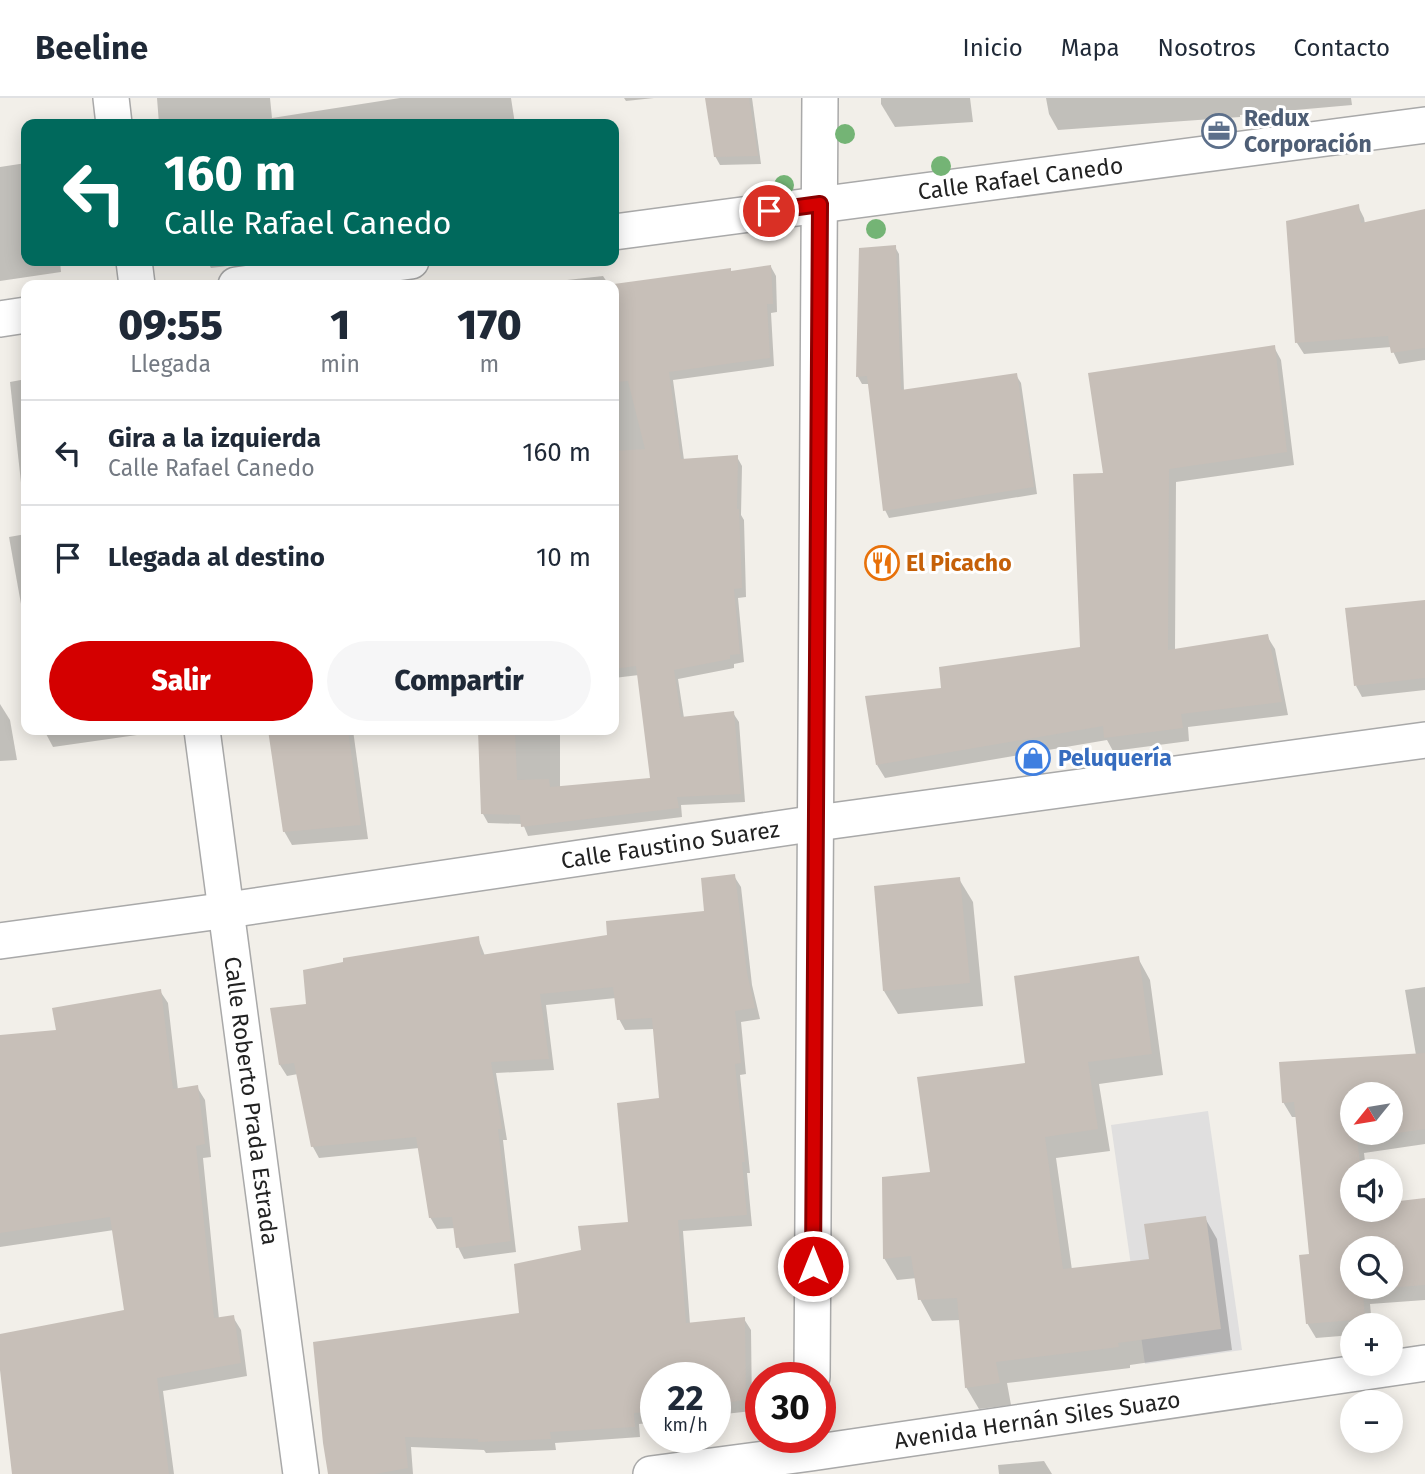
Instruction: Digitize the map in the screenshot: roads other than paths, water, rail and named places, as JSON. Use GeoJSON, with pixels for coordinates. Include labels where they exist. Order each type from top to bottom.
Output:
{"type":"FeatureCollection","features":[{"type":"Feature","properties":{"kind":"street"},"geometry":{"type":"LineString","coordinates":[[111,98],[113,119]]}},
{"type":"Feature","properties":{"kind":"street"},"geometry":{"type":"LineString","coordinates":[[812,1362],[820,98]]}},
{"type":"Feature","properties":{"kind":"street","name":"Calle Rafael Canedo"},"geometry":{"type":"LineString","coordinates":[[619,231],[1425,125]]}},
{"type":"Feature","properties":{"kind":"street"},"geometry":{"type":"LineString","coordinates":[[272,280],[375,266]]}},
{"type":"Feature","properties":{"kind":"street"},"geometry":{"type":"LineString","coordinates":[[0,318],[21,316]]}},
{"type":"Feature","properties":{"kind":"street","name":"Calle Roberto Prada Estrada"},"geometry":{"type":"LineString","coordinates":[[203,735],[301,1474]]}},
{"type":"Feature","properties":{"kind":"street","name":"Calle Faustino Suarez"},"geometry":{"type":"LineString","coordinates":[[0,941],[817,823],[1425,740]]}},
{"type":"Feature","properties":{"kind":"street","name":"Avenida Hernán Siles Suazo"},"geometry":{"type":"LineString","coordinates":[[651,1474],[811,1455],[1425,1363]]}},
{"type":"Feature","properties":{"kind":"place","name":"Redux Corporación"},"geometry":{"type":"Point","coordinates":[1219,131]}},
{"type":"Feature","properties":{"kind":"place","name":"El Picacho"},"geometry":{"type":"Point","coordinates":[882,563]}},
{"type":"Feature","properties":{"kind":"place","name":"Peluquería"},"geometry":{"type":"Point","coordinates":[1033,758]}}]}
